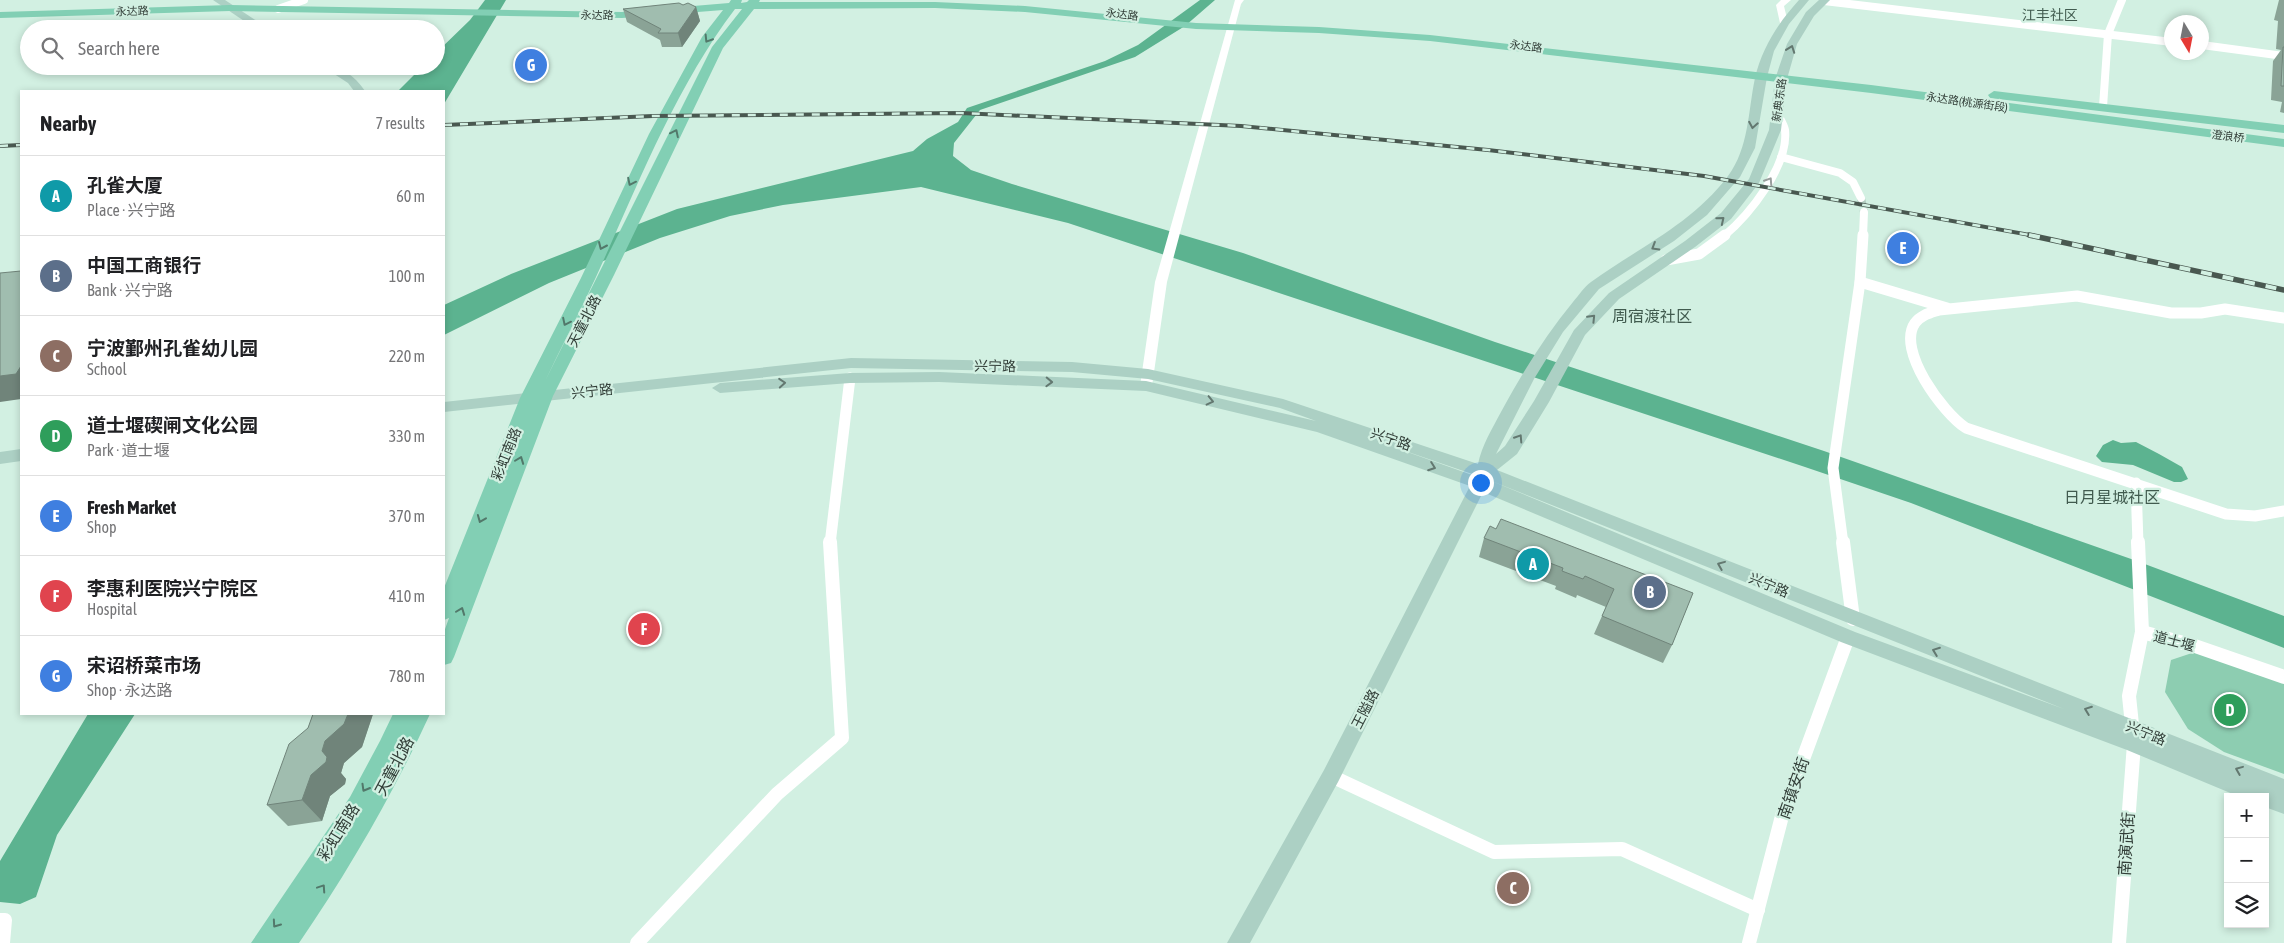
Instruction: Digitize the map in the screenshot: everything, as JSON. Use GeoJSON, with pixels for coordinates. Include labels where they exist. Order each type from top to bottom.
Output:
{"type":"FeatureCollection","features":[{"type":"Feature","properties":{"kind":"main road","name":"新典东路"},"geometry":{"type":"LineString","coordinates":[[1481,478],[1489,450],[1526,379],[1558,329],[1594,286],[1669,238],[1702,212],[1734,177],[1748,148],[1762,74],[1769,51],[1784,23],[1804,0]]}},
{"type":"Feature","properties":{"kind":"main road","name":"新典东路"},"geometry":{"type":"LineString","coordinates":[[1481,478],[1511,450],[1579,333],[1614,296],[1726,216],[1755,180],[1775,130],[1782,76],[1792,44],[1810,14],[1825,0]]}},
{"type":"Feature","properties":{"kind":"main road","name":"永达路"},"geometry":{"type":"LineString","coordinates":[[0,14],[224,4],[283,8],[457,9],[622,15],[735,2],[1025,8],[1196,24],[1403,36],[1762,74]]}},
{"type":"Feature","properties":{"kind":"main road","name":"天童北路"},"geometry":{"type":"LineString","coordinates":[[445,654],[534,402],[616,214],[655,134],[708,37],[735,2]]}},
{"type":"Feature","properties":{"kind":"main road","name":"天童北路"},"geometry":{"type":"LineString","coordinates":[[534,402],[612,264],[718,47],[753,2]]}},
{"type":"Feature","properties":{"kind":"main road"},"geometry":{"type":"LineString","coordinates":[[224,4],[250,20]]}},
{"type":"Feature","properties":{"kind":"main road","name":"永达路(桃源街段)"},"geometry":{"type":"LineString","coordinates":[[1762,74],[1919,89],[2174,126]]}},
{"type":"Feature","properties":{"kind":"main road"},"geometry":{"type":"LineString","coordinates":[[342,75],[352,81],[358,90]]}},
{"type":"Feature","properties":{"kind":"main road","name":"永达路(桃源街段)"},"geometry":{"type":"LineString","coordinates":[[1782,76],[1957,101],[2174,126]]}},
{"type":"Feature","properties":{"kind":"main road"},"geometry":{"type":"LineString","coordinates":[[1919,89],[2103,107],[2284,129]]}},
{"type":"Feature","properties":{"kind":"main road"},"geometry":{"type":"LineString","coordinates":[[1957,101],[2049,123],[2284,151]]}},
{"type":"Feature","properties":{"kind":"main road","name":"澄浪桥"},"geometry":{"type":"LineString","coordinates":[[2174,126],[2284,135]]}},
{"type":"Feature","properties":{"kind":"main road","name":"澄浪桥"},"geometry":{"type":"LineString","coordinates":[[2174,126],[2284,143]]}},
{"type":"Feature","properties":{"kind":"main road","name":"兴宁路"},"geometry":{"type":"LineString","coordinates":[[445,417],[534,402],[851,364],[1072,368],[1147,380],[1320,427],[1481,478],[1634,530],[2133,736],[2255,793]]}},
{"type":"Feature","properties":{"kind":"main road","name":"兴宁路"},"geometry":{"type":"LineString","coordinates":[[445,407],[850,378],[939,377],[1147,380]]}},
{"type":"Feature","properties":{"kind":"main road","name":"彩虹南路"},"geometry":{"type":"LineString","coordinates":[[445,610],[534,402]]}},
{"type":"Feature","properties":{"kind":"main road"},"geometry":{"type":"LineString","coordinates":[[0,458],[20,456]]}},
{"type":"Feature","properties":{"kind":"main road"},"geometry":{"type":"LineString","coordinates":[[0,466],[20,464]]}},
{"type":"Feature","properties":{"kind":"main road","name":"兴宁路"},"geometry":{"type":"LineString","coordinates":[[1481,478],[1848,637],[2284,788]]}},
{"type":"Feature","properties":{"kind":"main road","name":"王隘路"},"geometry":{"type":"LineString","coordinates":[[1238,943],[1331,776],[1481,478]]}},
{"type":"Feature","properties":{"kind":"main road","name":"彩虹南路"},"geometry":{"type":"LineString","coordinates":[[263,943],[333,842],[386,753],[403,715]]}},
{"type":"Feature","properties":{"kind":"main road","name":"天童北路"},"geometry":{"type":"LineString","coordinates":[[285,943],[351,846],[404,751],[420,715]]}},
{"type":"Feature","properties":{"kind":"main road","name":"兴宁路"},"geometry":{"type":"LineString","coordinates":[[2269,799],[2284,805]]}},
{"type":"Feature","properties":{"kind":"street"},"geometry":{"type":"LineString","coordinates":[[283,8],[304,0]]}},
{"type":"Feature","properties":{"kind":"street"},"geometry":{"type":"LineString","coordinates":[[1147,380],[1161,282],[1230,26],[1237,3],[1240,0]]}},
{"type":"Feature","properties":{"kind":"street"},"geometry":{"type":"LineString","coordinates":[[1784,23],[1780,5],[1787,0]]}},
{"type":"Feature","properties":{"kind":"street"},"geometry":{"type":"LineString","coordinates":[[1825,0],[2164,41]]}},
{"type":"Feature","properties":{"kind":"street"},"geometry":{"type":"LineString","coordinates":[[2103,107],[2108,34],[2122,0]]}},
{"type":"Feature","properties":{"kind":"street"},"geometry":{"type":"LineString","coordinates":[[2209,46],[2284,56]]}},
{"type":"Feature","properties":{"kind":"street"},"geometry":{"type":"LineString","coordinates":[[1666,260],[1689,258],[1704,252],[1727,235],[1771,178],[1781,157],[1785,129],[1777,112]]}},
{"type":"Feature","properties":{"kind":"street"},"geometry":{"type":"LineString","coordinates":[[1781,157],[1840,173],[1853,182],[1861,198]]}},
{"type":"Feature","properties":{"kind":"street"},"geometry":{"type":"LineString","coordinates":[[1853,619],[1833,468],[1860,282],[1864,212]]}},
{"type":"Feature","properties":{"kind":"street"},"geometry":{"type":"LineString","coordinates":[[1860,282],[1949,308]]}},
{"type":"Feature","properties":{"kind":"street"},"geometry":{"type":"LineString","coordinates":[[2284,318],[2225,309],[2201,313],[2171,313],[2108,300],[2076,296],[1949,308],[1929,313],[1920,319],[1913,327],[1912,334],[1913,349],[1931,393],[1954,421],[1982,434],[2226,514],[2240,517],[2284,512]]}},
{"type":"Feature","properties":{"kind":"street"},"geometry":{"type":"LineString","coordinates":[[637,943],[777,794],[842,738],[829,549],[850,378]]}},
{"type":"Feature","properties":{"kind":"street"},"geometry":{"type":"LineString","coordinates":[[2136,484],[2142,632]]}},
{"type":"Feature","properties":{"kind":"street","name":"道士堰"},"geometry":{"type":"LineString","coordinates":[[2133,736],[2129,696],[2142,632],[2196,646],[2284,677]]}},
{"type":"Feature","properties":{"kind":"street","name":"南镇安街"},"geometry":{"type":"LineString","coordinates":[[1750,943],[1782,816],[1848,637]]}},
{"type":"Feature","properties":{"kind":"street","name":"南演武街"},"geometry":{"type":"LineString","coordinates":[[2119,943],[2133,736]]}},
{"type":"Feature","properties":{"kind":"street"},"geometry":{"type":"LineString","coordinates":[[1331,776],[1494,852],[1622,849],[1758,910]]}},
{"type":"Feature","properties":{"kind":"street"},"geometry":{"type":"LineString","coordinates":[[0,920],[5,920],[3,943]]}},
{"type":"Feature","properties":{"kind":"shaded area"},"geometry":{"type":"Polygon","coordinates":[[[485,0],[506,0],[445,102],[445,90],[399,90],[414,75],[445,75],[445,44],[470,20],[485,0]]]}},
{"type":"Feature","properties":{"kind":"shaded area"},"geometry":{"type":"Polygon","coordinates":[[[1200,0],[1215,0],[1185,26],[1135,57],[980,110],[954,143],[953,156],[971,170],[1243,253],[1495,342],[1824,451],[2134,560],[2284,616],[2284,648],[1911,503],[1805,467],[1068,223],[921,187],[783,205],[730,216],[660,238],[549,283],[445,335],[445,305],[511,274],[677,209],[913,151],[927,139],[958,122],[967,108],[1105,61],[1138,45],[1200,0]]]}},
{"type":"Feature","properties":{"kind":"shaded area"},"geometry":{"type":"Polygon","coordinates":[[[2113,440],[2121,443],[2136,442],[2182,467],[2188,479],[2174,482],[2133,465],[2102,462],[2096,456],[2103,445],[2113,440]]]}},
{"type":"Feature","properties":{"kind":"shaded area"},"geometry":{"type":"Polygon","coordinates":[[[2195,652],[2284,681],[2284,774],[2224,752],[2188,729],[2165,692],[2171,660],[2195,652]]]}},
{"type":"Feature","properties":{"kind":"shaded area"},"geometry":{"type":"Polygon","coordinates":[[[87,715],[134,715],[57,835],[36,897],[20,904],[0,902],[0,861],[87,715]]]}},
{"type":"Feature","properties":{"kind":"building"},"geometry":{"type":"Polygon","coordinates":[[[679,3],[683,5],[688,3],[696,7],[678,33],[658,33],[661,29],[623,9],[679,3]]]}},
{"type":"Feature","properties":{"kind":"building"},"geometry":{"type":"Polygon","coordinates":[[[2283,47],[2284,86],[2281,86],[2283,47]]]}},
{"type":"Feature","properties":{"kind":"building"},"geometry":{"type":"Polygon","coordinates":[[[20,271],[20,368],[16,374],[0,376],[0,273],[20,271]]]}},
{"type":"Feature","properties":{"kind":"building"},"geometry":{"type":"Polygon","coordinates":[[[1501,519],[1693,593],[1672,645],[1602,616],[1614,589],[1585,576],[1583,579],[1562,571],[1563,568],[1484,538],[1490,526],[1496,529],[1501,519]]]}},
{"type":"Feature","properties":{"kind":"building"},"geometry":{"type":"Polygon","coordinates":[[[313,715],[348,715],[344,724],[325,741],[322,751],[327,757],[326,762],[311,775],[302,800],[267,805],[289,744],[308,728],[313,715]]]}},
{"type":"Feature","properties":{"kind":"tunnel"},"geometry":{"type":"LineString","coordinates":[[1861,198],[1864,212]]}},
{"type":"Feature","properties":{"kind":"railway"},"geometry":{"type":"LineString","coordinates":[[445,125],[653,116],[961,113],[1241,126],[1488,150],[1704,176],[2035,236]]}},
{"type":"Feature","properties":{"kind":"railway"},"geometry":{"type":"LineString","coordinates":[[0,146],[20,145]]}},
{"type":"Feature","properties":{"kind":"railway"},"geometry":{"type":"LineString","coordinates":[[2029,235],[2284,290]]}},
{"type":"Feature","properties":{"kind":"place","name":"宋诏桥菜市场"},"geometry":{"type":"Point","coordinates":[531,65]}},
{"type":"Feature","properties":{"kind":"place","name":"Fresh Market"},"geometry":{"type":"Point","coordinates":[1903,248]}},
{"type":"Feature","properties":{"kind":"place","name":"孔雀大厦"},"geometry":{"type":"Point","coordinates":[1533,564]}},
{"type":"Feature","properties":{"kind":"place","name":"中国工商银行"},"geometry":{"type":"Point","coordinates":[1650,592]}},
{"type":"Feature","properties":{"kind":"place","name":"李惠利医院兴宁院区"},"geometry":{"type":"Point","coordinates":[644,629]}},
{"type":"Feature","properties":{"kind":"place","name":"道士堰碶闸文化公园"},"geometry":{"type":"Point","coordinates":[2230,710]}},
{"type":"Feature","properties":{"kind":"place","name":"宁波鄞州孔雀幼儿园"},"geometry":{"type":"Point","coordinates":[1513,888]}},
{"type":"Feature","properties":{"kind":"district","name":"江丰社区"},"geometry":{"type":"Point","coordinates":[2050,15]}},
{"type":"Feature","properties":{"kind":"district","name":"周宿渡社区"},"geometry":{"type":"Point","coordinates":[1652,316]}},
{"type":"Feature","properties":{"kind":"district","name":"日月星城社区"},"geometry":{"type":"Point","coordinates":[2112,497]}}]}
